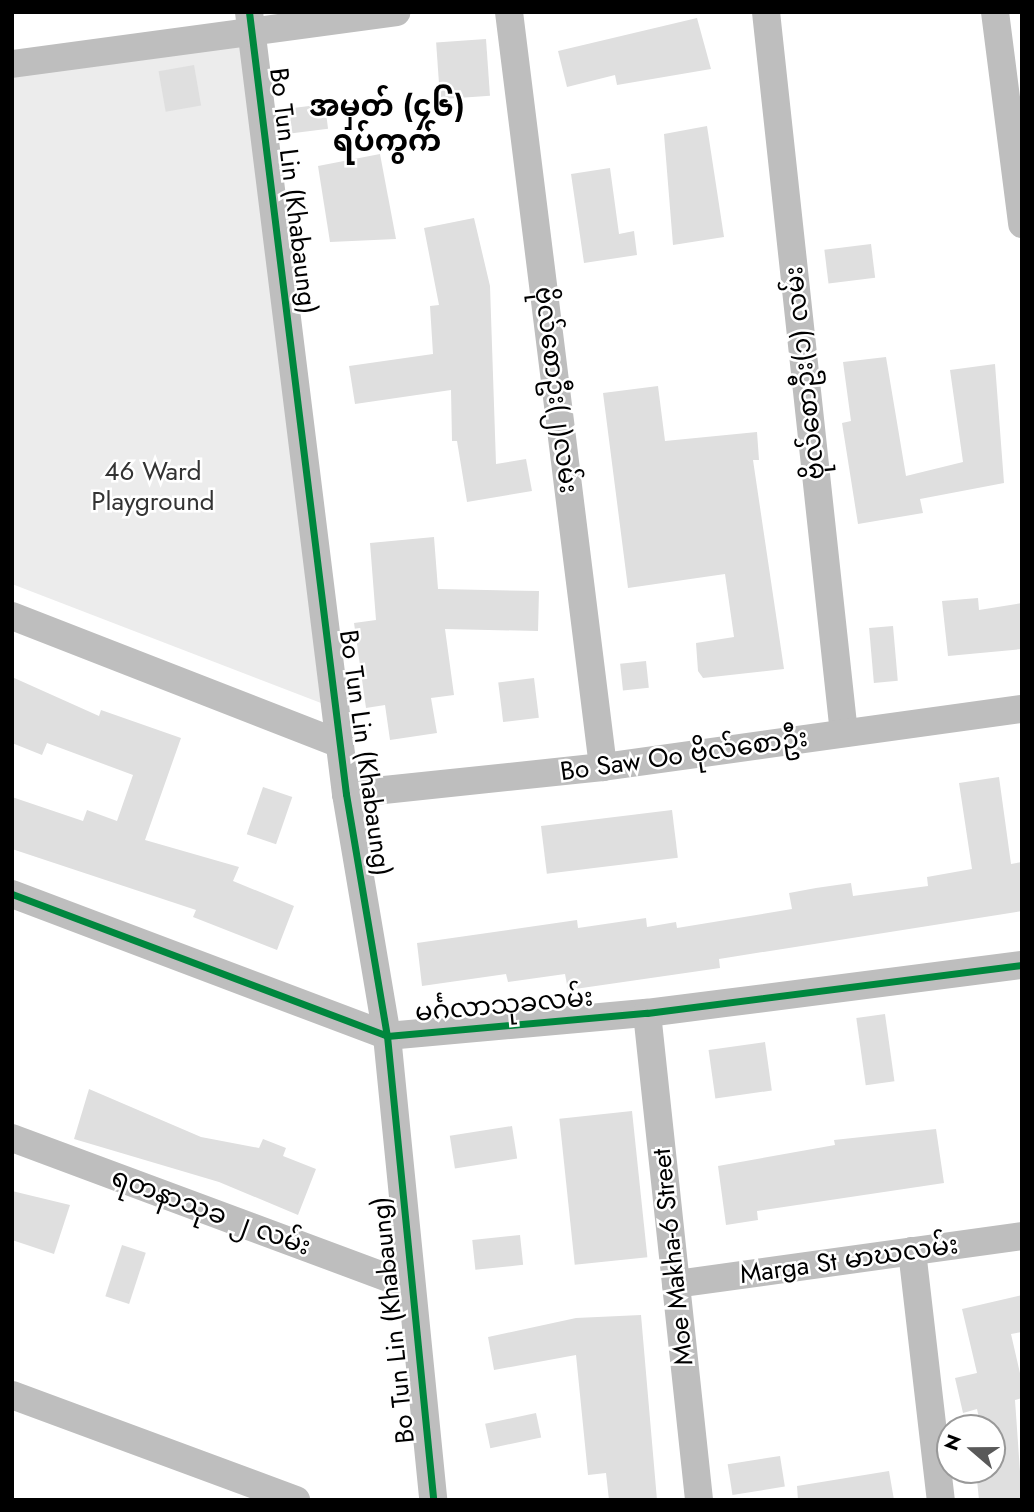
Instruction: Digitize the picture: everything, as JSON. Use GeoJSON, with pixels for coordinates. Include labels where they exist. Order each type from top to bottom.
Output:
{"type":"FeatureCollection","features":[{"type":"Feature","properties":{"kind":"street"},"geometry":{"type":"LineString","coordinates":[[12,64],[250,23],[397,12]]}},
{"type":"Feature","properties":{"kind":"street","name":"ဗိုလ်စောဦး(၂)လမ်း"},"geometry":{"type":"LineString","coordinates":[[509,12],[603,767]]}},
{"type":"Feature","properties":{"kind":"street","name":"ဗိုလ်စောဦး(၁) လမ်း"},"geometry":{"type":"LineString","coordinates":[[766,12],[844,733]]}},
{"type":"Feature","properties":{"kind":"street"},"geometry":{"type":"LineString","coordinates":[[995,12],[1022,225]]}},
{"type":"Feature","properties":{"kind":"street","name":"Bo Tun Lin (Khabaung)"},"geometry":{"type":"LineString","coordinates":[[250,23],[346,794],[387,1036],[409,1286],[433,1500]]}},
{"type":"Feature","properties":{"kind":"street"},"geometry":{"type":"LineString","coordinates":[[12,616],[340,744]]}},
{"type":"Feature","properties":{"kind":"street","name":"Bo Saw Oo ဗိုလ်စောဦး"},"geometry":{"type":"LineString","coordinates":[[346,794],[603,767],[1022,709]]}},
{"type":"Feature","properties":{"kind":"street","name":"မင်္ဂလာသုခလမ်း"},"geometry":{"type":"LineString","coordinates":[[12,894],[387,1036],[647,1013],[1022,965]]}},
{"type":"Feature","properties":{"kind":"street","name":"Moe Makha-6 Street"},"geometry":{"type":"LineString","coordinates":[[647,1013],[699,1500]]}},
{"type":"Feature","properties":{"kind":"street","name":"ရတနာသုခ ၂ လမ်း"},"geometry":{"type":"LineString","coordinates":[[12,1138],[409,1286]]}},
{"type":"Feature","properties":{"kind":"street","name":"Marga St မာဃလမ်း"},"geometry":{"type":"LineString","coordinates":[[676,1284],[1022,1236]]}},
{"type":"Feature","properties":{"kind":"street"},"geometry":{"type":"LineString","coordinates":[[912,1251],[941,1500]]}},
{"type":"Feature","properties":{"kind":"street"},"geometry":{"type":"LineString","coordinates":[[12,1395],[296,1500]]}},
{"type":"Feature","properties":{"kind":"green space","name":"46 Ward Playground"},"geometry":{"type":"Polygon","coordinates":[[[241,46],[321,703],[12,584],[12,75],[241,46]]]}},
{"type":"Feature","properties":{"kind":"building"},"geometry":{"type":"Polygon","coordinates":[[[697,18],[711,69],[617,85],[615,75],[567,87],[558,51],[697,18]]]}},
{"type":"Feature","properties":{"kind":"building"},"geometry":{"type":"Polygon","coordinates":[[[486,39],[490,96],[440,99],[436,42],[486,39]]]}},
{"type":"Feature","properties":{"kind":"building"},"geometry":{"type":"Polygon","coordinates":[[[194,65],[201,105],[166,112],[159,71],[194,65]]]}},
{"type":"Feature","properties":{"kind":"building"},"geometry":{"type":"Polygon","coordinates":[[[325,104],[328,129],[290,133],[287,109],[325,104]]]}},
{"type":"Feature","properties":{"kind":"building"},"geometry":{"type":"Polygon","coordinates":[[[707,126],[724,237],[673,245],[664,134],[707,126]]]}},
{"type":"Feature","properties":{"kind":"building"},"geometry":{"type":"Polygon","coordinates":[[[380,154],[396,239],[330,242],[318,166],[380,154]]]}},
{"type":"Feature","properties":{"kind":"building"},"geometry":{"type":"Polygon","coordinates":[[[610,168],[619,234],[634,231],[637,255],[584,263],[571,174],[610,168]]]}},
{"type":"Feature","properties":{"kind":"building"},"geometry":{"type":"Polygon","coordinates":[[[474,218],[490,286],[496,464],[526,459],[532,491],[467,502],[457,441],[452,441],[451,390],[355,404],[349,366],[433,354],[430,306],[439,305],[424,228],[474,218]]]}},
{"type":"Feature","properties":{"kind":"building"},"geometry":{"type":"Polygon","coordinates":[[[871,244],[875,278],[828,283],[824,250],[871,244]]]}},
{"type":"Feature","properties":{"kind":"building"},"geometry":{"type":"Polygon","coordinates":[[[886,357],[906,476],[963,462],[950,370],[995,364],[1004,483],[920,499],[923,513],[858,524],[842,423],[851,421],[843,362],[886,357]]]}},
{"type":"Feature","properties":{"kind":"building"},"geometry":{"type":"Polygon","coordinates":[[[658,386],[665,441],[757,432],[759,460],[753,460],[784,669],[703,678],[698,671],[696,643],[734,637],[725,574],[628,588],[603,393],[658,386]]]}},
{"type":"Feature","properties":{"kind":"building"},"geometry":{"type":"Polygon","coordinates":[[[434,537],[438,589],[539,591],[538,631],[445,629],[454,695],[431,698],[437,733],[390,740],[385,705],[366,708],[354,623],[376,620],[370,543],[434,537]]]}},
{"type":"Feature","properties":{"kind":"building"},"geometry":{"type":"Polygon","coordinates":[[[978,598],[979,610],[1022,603],[1022,649],[948,656],[942,601],[978,598]]]}},
{"type":"Feature","properties":{"kind":"building"},"geometry":{"type":"Polygon","coordinates":[[[893,626],[898,681],[874,683],[869,628],[893,626]]]}},
{"type":"Feature","properties":{"kind":"building"},"geometry":{"type":"Polygon","coordinates":[[[646,661],[649,688],[623,691],[620,664],[646,661]]]}},
{"type":"Feature","properties":{"kind":"building"},"geometry":{"type":"Polygon","coordinates":[[[12,677],[99,716],[101,710],[181,738],[145,840],[239,867],[233,881],[294,906],[277,950],[193,917],[196,910],[12,849],[12,797],[83,821],[87,810],[117,821],[133,775],[47,743],[42,755],[12,743],[12,677]]]}},
{"type":"Feature","properties":{"kind":"building"},"geometry":{"type":"Polygon","coordinates":[[[534,678],[539,718],[503,722],[498,682],[534,678]]]}},
{"type":"Feature","properties":{"kind":"building"},"geometry":{"type":"Polygon","coordinates":[[[999,777],[1011,864],[1022,862],[1022,911],[719,959],[720,968],[568,990],[565,974],[508,982],[506,974],[422,986],[417,943],[577,920],[578,928],[646,918],[647,927],[676,922],[677,928],[792,909],[789,893],[816,888],[851,883],[853,896],[928,886],[927,877],[972,869],[959,783],[999,777]]]}},
{"type":"Feature","properties":{"kind":"building"},"geometry":{"type":"Polygon","coordinates":[[[263,787],[292,797],[276,844],[247,834],[263,787]]]}},
{"type":"Feature","properties":{"kind":"building"},"geometry":{"type":"Polygon","coordinates":[[[672,810],[678,858],[547,874],[541,826],[672,810]]]}},
{"type":"Feature","properties":{"kind":"building"},"geometry":{"type":"Polygon","coordinates":[[[885,1014],[894,1081],[866,1085],[856,1018],[885,1014]]]}},
{"type":"Feature","properties":{"kind":"building"},"geometry":{"type":"Polygon","coordinates":[[[765,1042],[772,1091],[715,1098],[709,1050],[765,1042]]]}},
{"type":"Feature","properties":{"kind":"building"},"geometry":{"type":"Polygon","coordinates":[[[89,1089],[201,1137],[259,1148],[263,1139],[286,1148],[283,1156],[316,1169],[298,1215],[219,1182],[74,1139],[89,1089]]]}},
{"type":"Feature","properties":{"kind":"building"},"geometry":{"type":"Polygon","coordinates":[[[632,1111],[647,1257],[575,1265],[559,1119],[632,1111]]]}},
{"type":"Feature","properties":{"kind":"building"},"geometry":{"type":"Polygon","coordinates":[[[512,1126],[517,1159],[455,1168],[450,1136],[512,1126]]]}},
{"type":"Feature","properties":{"kind":"building"},"geometry":{"type":"Polygon","coordinates":[[[936,1129],[944,1183],[757,1211],[758,1220],[726,1225],[718,1166],[835,1145],[834,1140],[936,1129]]]}},
{"type":"Feature","properties":{"kind":"building"},"geometry":{"type":"Polygon","coordinates":[[[12,1191],[70,1205],[54,1254],[12,1240],[12,1191]]]}},
{"type":"Feature","properties":{"kind":"building"},"geometry":{"type":"Polygon","coordinates":[[[520,1235],[523,1265],[475,1270],[472,1240],[520,1235]]]}},
{"type":"Feature","properties":{"kind":"building"},"geometry":{"type":"Polygon","coordinates":[[[122,1245],[146,1253],[129,1304],[105,1296],[122,1245]]]}},
{"type":"Feature","properties":{"kind":"building"},"geometry":{"type":"Polygon","coordinates":[[[1022,1295],[1022,1332],[1011,1334],[1022,1382],[1022,1398],[1015,1400],[1022,1500],[979,1500],[977,1484],[1006,1484],[1006,1414],[978,1414],[977,1409],[963,1413],[955,1378],[977,1373],[962,1309],[1022,1295]]]}},
{"type":"Feature","properties":{"kind":"building"},"geometry":{"type":"Polygon","coordinates":[[[641,1315],[657,1500],[609,1500],[606,1473],[588,1475],[576,1355],[494,1370],[488,1337],[576,1318],[641,1315]]]}},
{"type":"Feature","properties":{"kind":"building"},"geometry":{"type":"Polygon","coordinates":[[[536,1413],[541,1437],[490,1448],[485,1424],[536,1413]]]}},
{"type":"Feature","properties":{"kind":"building"},"geometry":{"type":"Polygon","coordinates":[[[780,1456],[785,1487],[733,1495],[728,1464],[780,1456]]]}},
{"type":"Feature","properties":{"kind":"building"},"geometry":{"type":"Polygon","coordinates":[[[889,1471],[894,1500],[798,1500],[797,1486],[889,1471]]]}},
{"type":"Feature","properties":{"kind":"cycle path"},"geometry":{"type":"LineString","coordinates":[[249,12],[346,794],[387,1036],[433,1500]]}},
{"type":"Feature","properties":{"kind":"cycle path"},"geometry":{"type":"LineString","coordinates":[[12,894],[387,1036],[647,1013],[1022,965]]}},
{"type":"Feature","properties":{"kind":"district","name":"အမှတ် (၄၆) ရပ်ကွက်"},"geometry":{"type":"Point","coordinates":[387,123]}}]}
